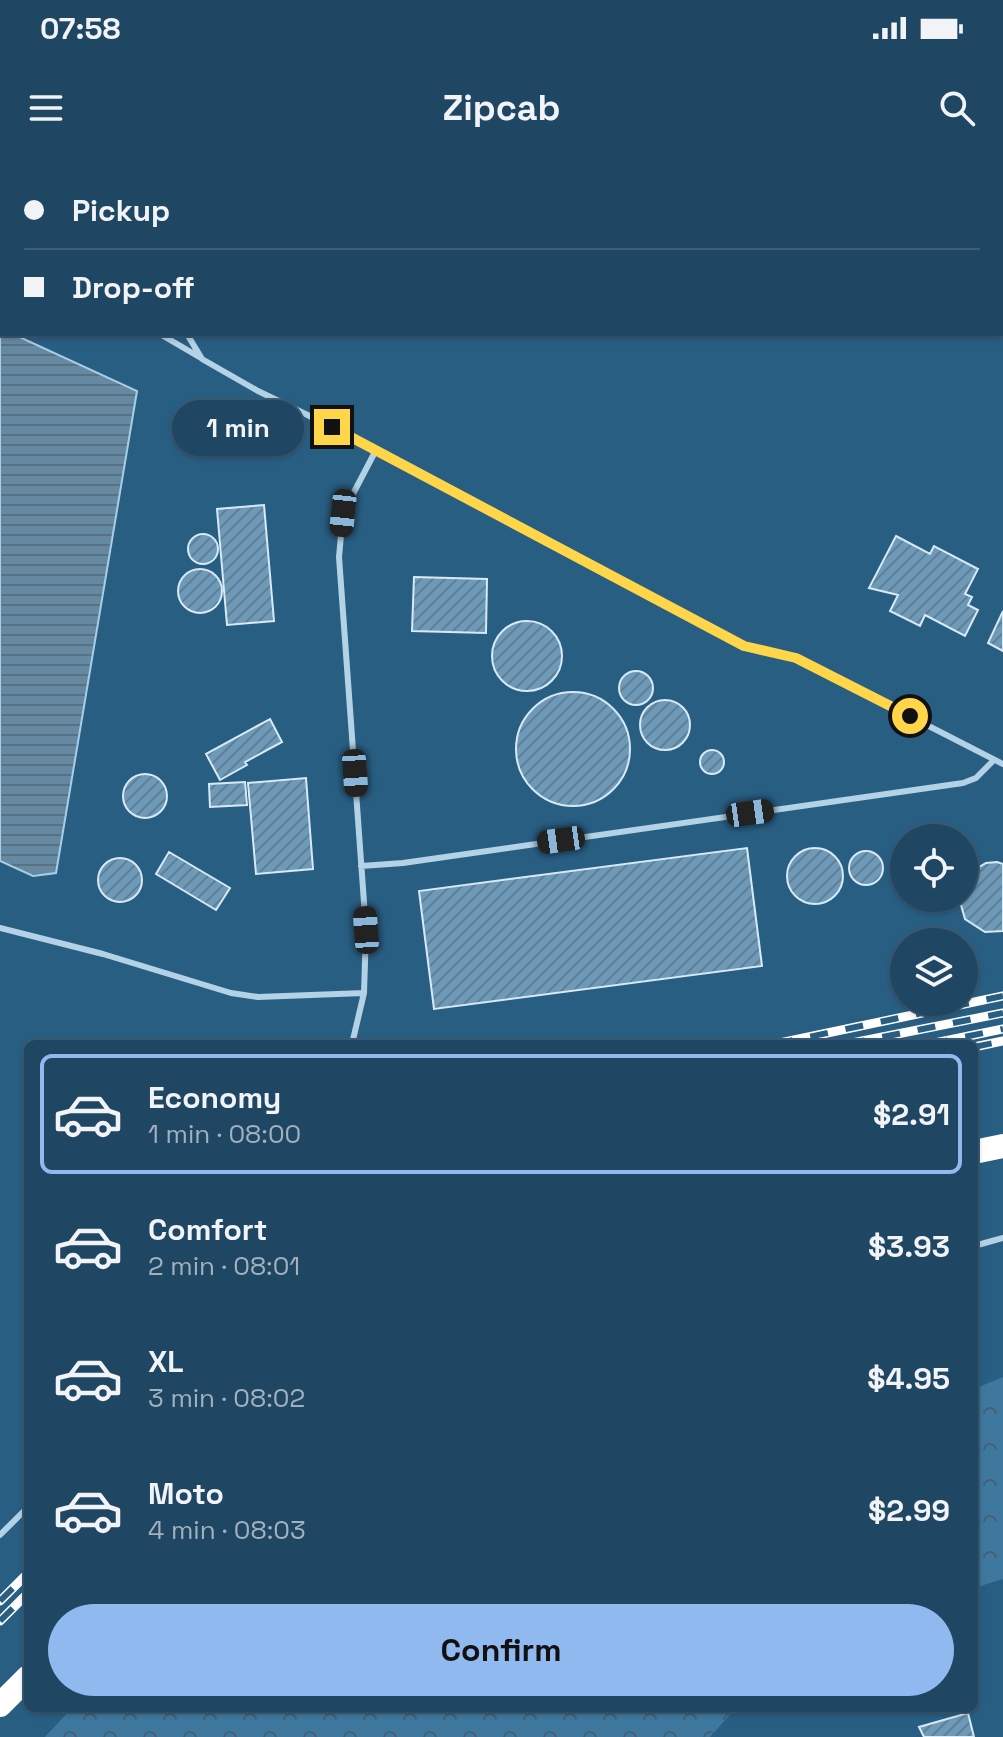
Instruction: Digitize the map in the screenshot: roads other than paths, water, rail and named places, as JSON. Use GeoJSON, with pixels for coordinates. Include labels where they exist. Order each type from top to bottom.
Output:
{"type":"FeatureCollection","features":[{"type":"Feature","properties":{"kind":"highway"},"geometry":{"type":"LineString","coordinates":[[978,1151],[1003,1146]]}},
{"type":"Feature","properties":{"kind":"highway"},"geometry":{"type":"LineString","coordinates":[[0,1705],[24,1681]]}},
{"type":"Feature","properties":{"kind":"lane"},"geometry":{"type":"LineString","coordinates":[[163,336],[258,391],[376,450],[744,646],[796,658],[1003,764]]}},
{"type":"Feature","properties":{"kind":"lane"},"geometry":{"type":"LineString","coordinates":[[188,336],[202,359]]}},
{"type":"Feature","properties":{"kind":"lane"},"geometry":{"type":"LineString","coordinates":[[353,1040],[364,993],[366,930],[339,557],[343,513],[376,450]]}},
{"type":"Feature","properties":{"kind":"lane"},"geometry":{"type":"LineString","coordinates":[[361,866],[403,863],[963,783],[976,778],[994,760]]}},
{"type":"Feature","properties":{"kind":"lane"},"geometry":{"type":"LineString","coordinates":[[0,928],[103,954],[231,993],[258,997],[364,993]]}},
{"type":"Feature","properties":{"kind":"lane"},"geometry":{"type":"LineString","coordinates":[[978,1245],[1003,1238]]}},
{"type":"Feature","properties":{"kind":"lane"},"geometry":{"type":"LineString","coordinates":[[0,1535],[24,1511]]}},
{"type":"Feature","properties":{"kind":"railway"},"geometry":{"type":"LineString","coordinates":[[794,1040],[1003,996]]}},
{"type":"Feature","properties":{"kind":"railway"},"geometry":{"type":"LineString","coordinates":[[867,1040],[1003,1013]]}},
{"type":"Feature","properties":{"kind":"railway"},"geometry":{"type":"LineString","coordinates":[[949,1040],[1003,1029]]}},
{"type":"Feature","properties":{"kind":"railway"},"geometry":{"type":"LineString","coordinates":[[978,1046],[1003,1041]]}},
{"type":"Feature","properties":{"kind":"railway"},"geometry":{"type":"LineString","coordinates":[[0,1601],[24,1577]]}},
{"type":"Feature","properties":{"kind":"railway"},"geometry":{"type":"LineString","coordinates":[[0,1621],[24,1597]]}}]}
